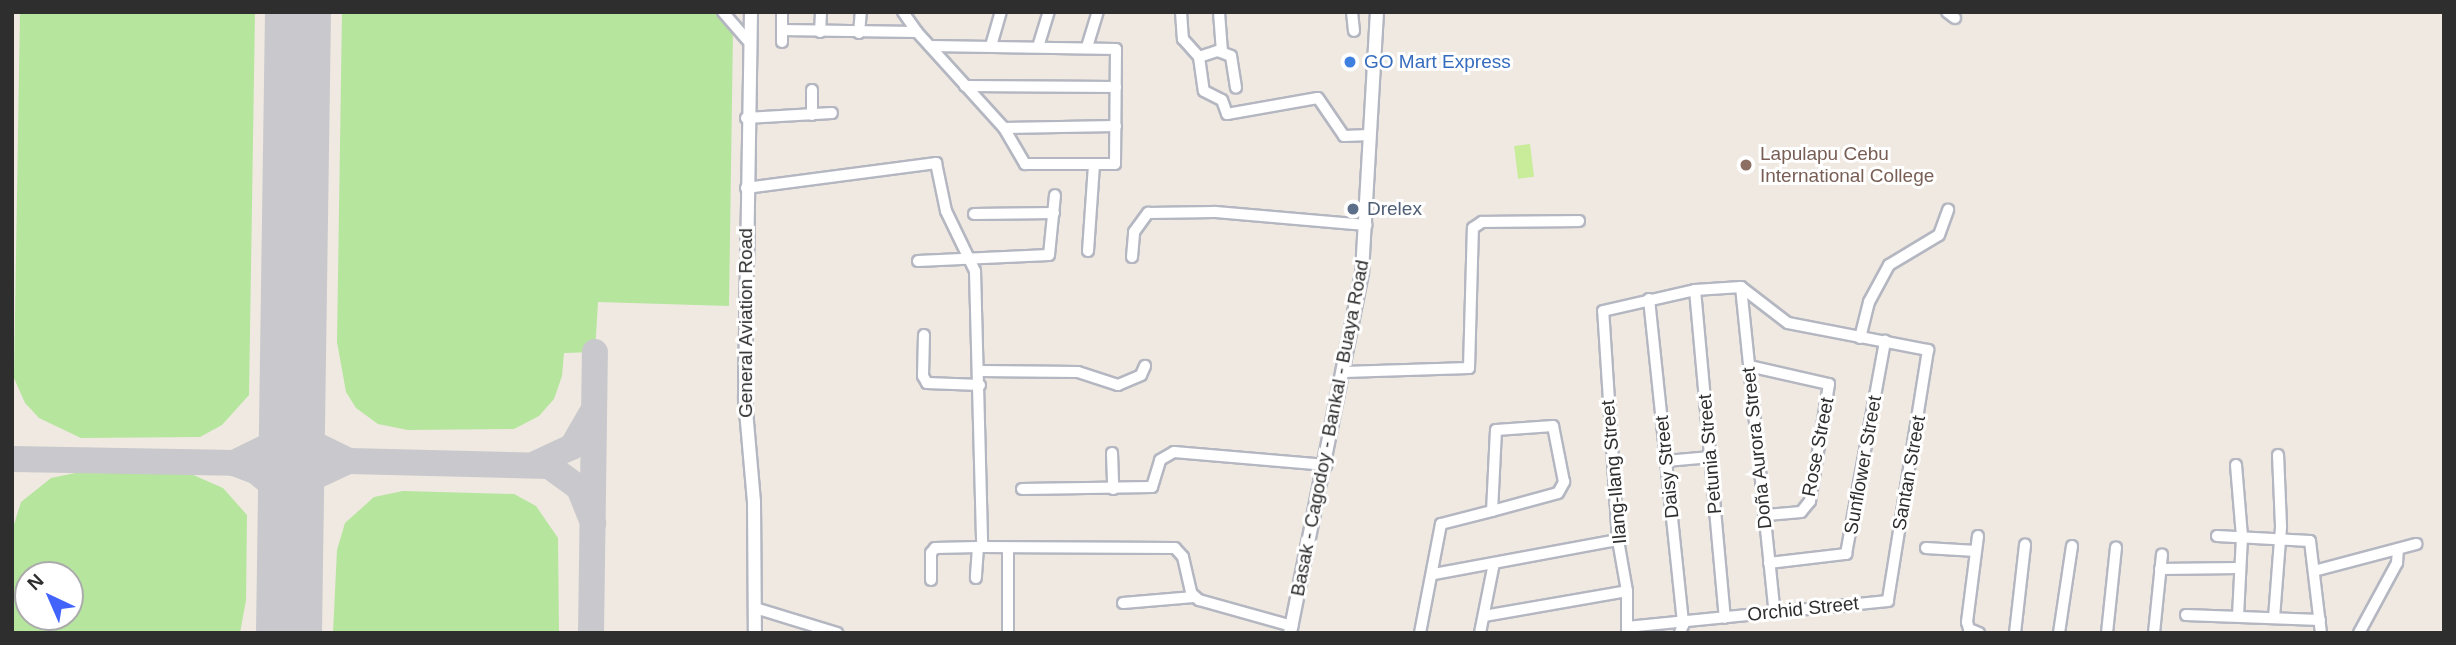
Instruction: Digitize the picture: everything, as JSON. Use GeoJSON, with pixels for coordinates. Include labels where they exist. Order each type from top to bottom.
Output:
{"type":"FeatureCollection","features":[{"type":"Feature","properties":{"kind":"main road","name":"General Aviation Road"},"geometry":{"type":"LineString","coordinates":[[751,12],[746,118],[745,399],[754,502],[755,633]]}},
{"type":"Feature","properties":{"kind":"main road","name":"Basak - Cagodoy - Bankal - Buaya Road"},"geometry":{"type":"LineString","coordinates":[[1291,629],[1344,372],[1366,225],[1377,12]]}},
{"type":"Feature","properties":{"kind":"street"},"geometry":{"type":"LineString","coordinates":[[723,12],[748,41]]}},
{"type":"Feature","properties":{"kind":"street"},"geometry":{"type":"LineString","coordinates":[[782,12],[782,42]]}},
{"type":"Feature","properties":{"kind":"street"},"geometry":{"type":"LineString","coordinates":[[820,32],[821,12]]}},
{"type":"Feature","properties":{"kind":"street"},"geometry":{"type":"LineString","coordinates":[[859,33],[861,12]]}},
{"type":"Feature","properties":{"kind":"street"},"geometry":{"type":"LineString","coordinates":[[903,12],[917,32],[1004,128],[1025,164],[1115,164],[1116,49],[930,46]]}},
{"type":"Feature","properties":{"kind":"street"},"geometry":{"type":"LineString","coordinates":[[991,46],[1001,12]]}},
{"type":"Feature","properties":{"kind":"street"},"geometry":{"type":"LineString","coordinates":[[1038,47],[1049,12]]}},
{"type":"Feature","properties":{"kind":"street"},"geometry":{"type":"LineString","coordinates":[[1087,47],[1098,12]]}},
{"type":"Feature","properties":{"kind":"street"},"geometry":{"type":"LineString","coordinates":[[1181,12],[1183,39],[1199,57],[1204,91],[1222,100],[1227,114],[1318,98],[1344,136],[1370,135]]}},
{"type":"Feature","properties":{"kind":"street"},"geometry":{"type":"LineString","coordinates":[[1219,12],[1222,52]]}},
{"type":"Feature","properties":{"kind":"street"},"geometry":{"type":"LineString","coordinates":[[1352,12],[1354,31]]}},
{"type":"Feature","properties":{"kind":"street"},"geometry":{"type":"LineString","coordinates":[[782,30],[917,32]]}},
{"type":"Feature","properties":{"kind":"street"},"geometry":{"type":"LineString","coordinates":[[1199,57],[1222,52],[1235,61],[1236,88]]}},
{"type":"Feature","properties":{"kind":"street"},"geometry":{"type":"LineString","coordinates":[[965,86],[1116,87]]}},
{"type":"Feature","properties":{"kind":"street"},"geometry":{"type":"LineString","coordinates":[[812,90],[812,114]]}},
{"type":"Feature","properties":{"kind":"street"},"geometry":{"type":"LineString","coordinates":[[746,118],[832,113]]}},
{"type":"Feature","properties":{"kind":"street"},"geometry":{"type":"LineString","coordinates":[[1004,128],[1116,126]]}},
{"type":"Feature","properties":{"kind":"street"},"geometry":{"type":"LineString","coordinates":[[746,188],[936,163],[946,211],[975,271],[980,371],[980,547],[976,578]]}},
{"type":"Feature","properties":{"kind":"street"},"geometry":{"type":"LineString","coordinates":[[1088,251],[1094,166]]}},
{"type":"Feature","properties":{"kind":"street"},"geometry":{"type":"LineString","coordinates":[[918,261],[1049,256],[1055,195]]}},
{"type":"Feature","properties":{"kind":"street"},"geometry":{"type":"LineString","coordinates":[[1860,338],[1869,302],[1889,265],[1922,249],[1938,235],[1948,210]]}},
{"type":"Feature","properties":{"kind":"street"},"geometry":{"type":"LineString","coordinates":[[1132,257],[1133,232],[1147,214],[1215,212],[1366,225]]}},
{"type":"Feature","properties":{"kind":"street"},"geometry":{"type":"LineString","coordinates":[[974,214],[1054,213]]}},
{"type":"Feature","properties":{"kind":"street"},"geometry":{"type":"LineString","coordinates":[[1344,372],[1469,368],[1473,228],[1482,222],[1579,221]]}},
{"type":"Feature","properties":{"kind":"street"},"geometry":{"type":"LineString","coordinates":[[1649,299],[1695,290],[1741,287],[1788,323],[1885,341]]}},
{"type":"Feature","properties":{"kind":"street","name":"Doña Aurora Street"},"geometry":{"type":"LineString","coordinates":[[1741,287],[1774,610]]}},
{"type":"Feature","properties":{"kind":"street","name":"Petunia Street"},"geometry":{"type":"LineString","coordinates":[[1695,290],[1725,618]]}},
{"type":"Feature","properties":{"kind":"street","name":"Ilang-Ilang Street"},"geometry":{"type":"LineString","coordinates":[[1628,630],[1627,591],[1618,540],[1603,311],[1649,299]]}},
{"type":"Feature","properties":{"kind":"street","name":"Daisy Street"},"geometry":{"type":"LineString","coordinates":[[1649,299],[1682,629]]}},
{"type":"Feature","properties":{"kind":"street"},"geometry":{"type":"LineString","coordinates":[[924,335],[923,376],[927,383],[980,386]]}},
{"type":"Feature","properties":{"kind":"street","name":"Santan Street"},"geometry":{"type":"LineString","coordinates":[[1885,341],[1928,350],[1892,597]]}},
{"type":"Feature","properties":{"kind":"street","name":"Sunflower Street"},"geometry":{"type":"LineString","coordinates":[[1769,563],[1846,554],[1885,341]]}},
{"type":"Feature","properties":{"kind":"street"},"geometry":{"type":"LineString","coordinates":[[980,371],[1078,372],[1118,385],[1141,374],[1146,366]]}},
{"type":"Feature","properties":{"kind":"street","name":"Rose Street"},"geometry":{"type":"LineString","coordinates":[[1749,366],[1829,384],[1810,501],[1801,512],[1764,515]]}},
{"type":"Feature","properties":{"kind":"street"},"geometry":{"type":"LineString","coordinates":[[1420,633],[1434,574],[1441,524],[1492,511],[1562,489],[1558,433],[1553,426],[1496,430],[1492,511]]}},
{"type":"Feature","properties":{"kind":"street"},"geometry":{"type":"LineString","coordinates":[[1022,489],[1152,487],[1160,460],[1174,452],[1326,465]]}},
{"type":"Feature","properties":{"kind":"street"},"geometry":{"type":"LineString","coordinates":[[1112,453],[1113,489]]}},
{"type":"Feature","properties":{"kind":"street"},"geometry":{"type":"LineString","coordinates":[[2274,618],[2280,537],[2278,455]]}},
{"type":"Feature","properties":{"kind":"street"},"geometry":{"type":"LineString","coordinates":[[1666,461],[1711,457]]}},
{"type":"Feature","properties":{"kind":"street"},"geometry":{"type":"LineString","coordinates":[[2236,465],[2242,537],[2238,616]]}},
{"type":"Feature","properties":{"kind":"street"},"geometry":{"type":"LineString","coordinates":[[1974,631],[1978,536]]}},
{"type":"Feature","properties":{"kind":"street"},"geometry":{"type":"LineString","coordinates":[[2217,537],[2280,537],[2310,541],[2321,633]]}},
{"type":"Feature","properties":{"kind":"street"},"geometry":{"type":"LineString","coordinates":[[1434,574],[1618,540]]}},
{"type":"Feature","properties":{"kind":"street"},"geometry":{"type":"LineString","coordinates":[[2314,570],[2416,544]]}},
{"type":"Feature","properties":{"kind":"street"},"geometry":{"type":"LineString","coordinates":[[2015,633],[2025,545]]}},
{"type":"Feature","properties":{"kind":"street"},"geometry":{"type":"LineString","coordinates":[[2059,633],[2072,546]]}},
{"type":"Feature","properties":{"kind":"street"},"geometry":{"type":"LineString","coordinates":[[931,580],[933,550],[980,547],[1175,548],[1183,557],[1194,597]]}},
{"type":"Feature","properties":{"kind":"street"},"geometry":{"type":"LineString","coordinates":[[2107,633],[2116,547]]}},
{"type":"Feature","properties":{"kind":"street"},"geometry":{"type":"LineString","coordinates":[[1008,548],[1008,633]]}},
{"type":"Feature","properties":{"kind":"street"},"geometry":{"type":"LineString","coordinates":[[1926,548],[1976,551]]}},
{"type":"Feature","properties":{"kind":"street"},"geometry":{"type":"LineString","coordinates":[[2359,633],[2398,564],[2398,550]]}},
{"type":"Feature","properties":{"kind":"street"},"geometry":{"type":"LineString","coordinates":[[2154,633],[2162,554]]}},
{"type":"Feature","properties":{"kind":"street"},"geometry":{"type":"LineString","coordinates":[[1480,633],[1494,563]]}},
{"type":"Feature","properties":{"kind":"street"},"geometry":{"type":"LineString","coordinates":[[2160,569],[2239,568]]}},
{"type":"Feature","properties":{"kind":"street"},"geometry":{"type":"LineString","coordinates":[[1484,616],[1627,591]]}},
{"type":"Feature","properties":{"kind":"street"},"geometry":{"type":"LineString","coordinates":[[1123,603],[1194,597],[1291,629]]}},
{"type":"Feature","properties":{"kind":"street","name":"Orchid Street"},"geometry":{"type":"LineString","coordinates":[[1628,630],[1682,629],[1774,610],[1892,597]]}},
{"type":"Feature","properties":{"kind":"street"},"geometry":{"type":"LineString","coordinates":[[755,608],[837,633]]}},
{"type":"Feature","properties":{"kind":"street"},"geometry":{"type":"LineString","coordinates":[[2186,615],[2319,620]]}},
{"type":"Feature","properties":{"kind":"green space"},"geometry":{"type":"Polygon","coordinates":[[[20,12],[255,12],[249,395],[222,425],[200,437],[81,438],[39,418],[25,403],[14,378],[20,12]]]}},
{"type":"Feature","properties":{"kind":"green space"},"geometry":{"type":"Polygon","coordinates":[[[342,12],[718,12],[733,30],[729,306],[598,302],[595,352],[564,353],[562,376],[554,399],[539,416],[514,429],[408,430],[378,424],[356,408],[346,392],[337,342],[342,12]]]}},
{"type":"Feature","properties":{"kind":"green space"},"geometry":{"type":"Polygon","coordinates":[[[1530,144],[1534,177],[1518,179],[1514,146],[1530,144]]]}},
{"type":"Feature","properties":{"kind":"green space"},"geometry":{"type":"Polygon","coordinates":[[[80,472],[191,474],[223,488],[247,515],[246,600],[240,633],[12,633],[12,531],[21,502],[51,478],[80,472]]]}},
{"type":"Feature","properties":{"kind":"green space"},"geometry":{"type":"Polygon","coordinates":[[[403,491],[514,494],[536,506],[558,538],[559,633],[333,633],[337,550],[345,523],[374,497],[403,491]]]}},
{"type":"Feature","properties":{"kind":"taxiway"},"geometry":{"type":"LineString","coordinates":[[591,633],[595,352]]}},
{"type":"Feature","properties":{"kind":"taxiway"},"geometry":{"type":"LineString","coordinates":[[293,401],[300,425],[316,445],[349,461],[549,466],[579,488],[593,523]]}},
{"type":"Feature","properties":{"kind":"taxiway"},"geometry":{"type":"LineString","coordinates":[[234,463],[269,446],[285,426],[293,401]]}},
{"type":"Feature","properties":{"kind":"taxiway"},"geometry":{"type":"LineString","coordinates":[[537,463],[572,447],[592,413]]}},
{"type":"Feature","properties":{"kind":"taxiway"},"geometry":{"type":"LineString","coordinates":[[12,459],[234,463],[257,472],[276,488],[291,523]]}},
{"type":"Feature","properties":{"kind":"taxiway"},"geometry":{"type":"LineString","coordinates":[[291,523],[298,498],[314,477],[349,461]]}},
{"type":"Feature","properties":{"kind":"taxiway"},"geometry":{"type":"LineString","coordinates":[[282,633],[290,592]]}},
{"type":"Feature","properties":{"kind":"runway"},"geometry":{"type":"LineString","coordinates":[[289,633],[298,12]]}},
{"type":"Feature","properties":{"kind":"place","name":"GO Mart Express"},"geometry":{"type":"Point","coordinates":[1350,62]}},
{"type":"Feature","properties":{"kind":"place","name":"Lapulapu Cebu International College"},"geometry":{"type":"Point","coordinates":[1746,165]}},
{"type":"Feature","properties":{"kind":"place","name":"Drelex"},"geometry":{"type":"Point","coordinates":[1353,209]}}]}
